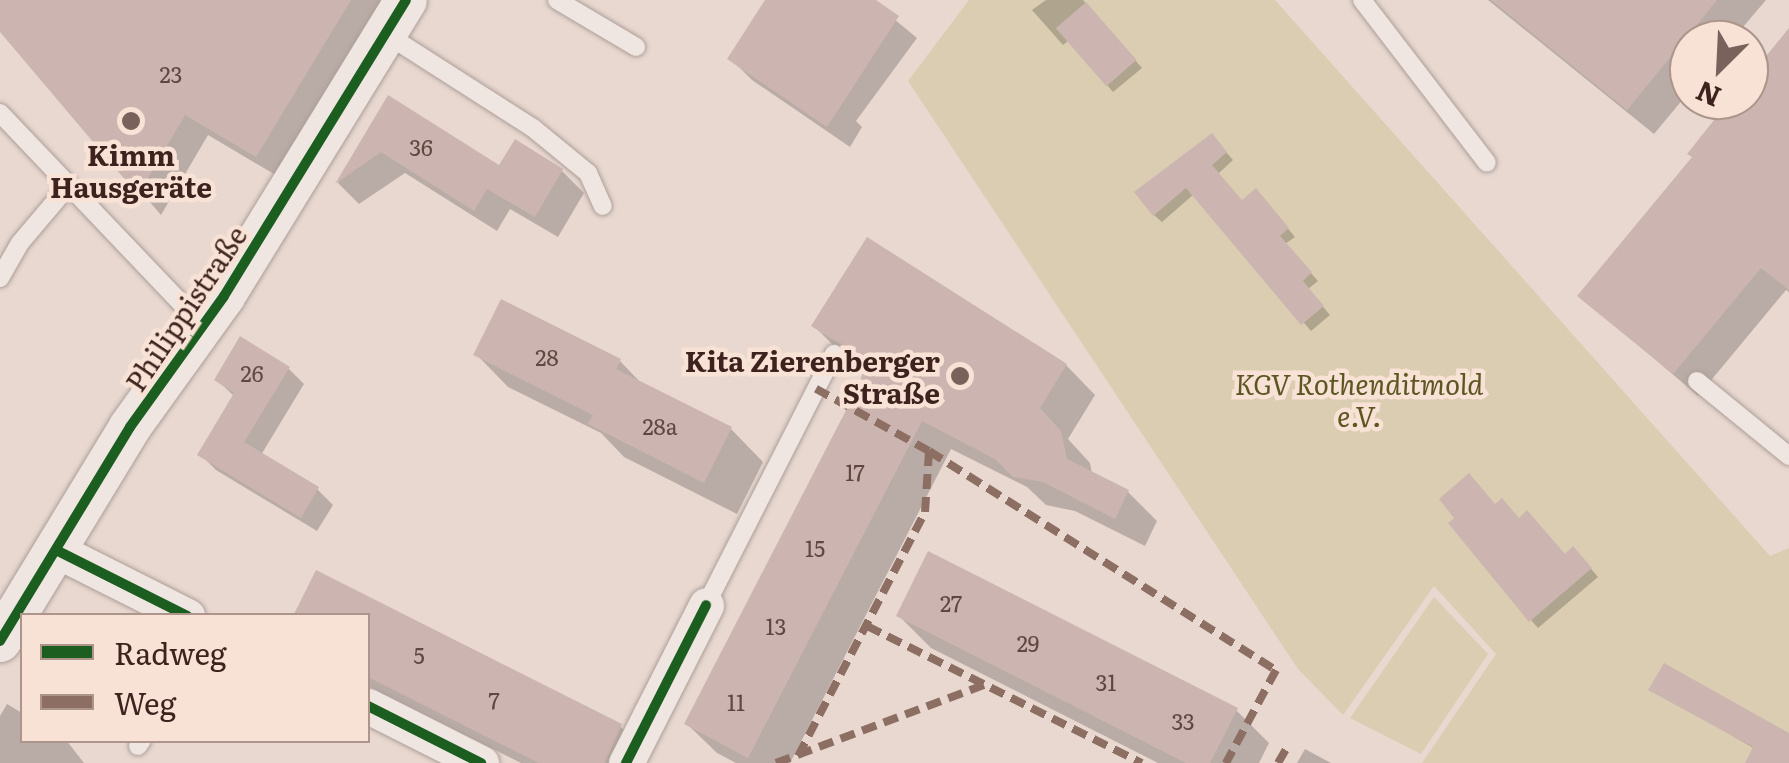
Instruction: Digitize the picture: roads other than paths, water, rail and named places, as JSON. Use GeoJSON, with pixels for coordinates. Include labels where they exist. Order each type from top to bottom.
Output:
{"type":"FeatureCollection","features":[{"type":"Feature","properties":{"kind":"street","name":"Philippistraße"},"geometry":{"type":"LineString","coordinates":[[0,641],[130,427],[203,326],[396,17]]}},
{"type":"Feature","properties":{"kind":"street"},"geometry":{"type":"LineString","coordinates":[[56,550],[181,613]]}},
{"type":"Feature","properties":{"kind":"street"},"geometry":{"type":"LineString","coordinates":[[626,763],[706,605]]}},
{"type":"Feature","properties":{"kind":"street"},"geometry":{"type":"LineString","coordinates":[[370,707],[481,763]]}},
{"type":"Feature","properties":{"kind":"lane"},"geometry":{"type":"LineString","coordinates":[[558,0],[636,47]]}},
{"type":"Feature","properties":{"kind":"lane"},"geometry":{"type":"LineString","coordinates":[[1362,0],[1487,163]]}},
{"type":"Feature","properties":{"kind":"lane"},"geometry":{"type":"LineString","coordinates":[[396,17],[588,172],[602,206]]}},
{"type":"Feature","properties":{"kind":"lane"},"geometry":{"type":"LineString","coordinates":[[0,112],[203,326]]}},
{"type":"Feature","properties":{"kind":"lane"},"geometry":{"type":"LineString","coordinates":[[0,278],[20,243],[68,185]]}},
{"type":"Feature","properties":{"kind":"lane"},"geometry":{"type":"LineString","coordinates":[[706,605],[834,354]]}},
{"type":"Feature","properties":{"kind":"lane"},"geometry":{"type":"LineString","coordinates":[[1698,381],[1789,456]]}},
{"type":"Feature","properties":{"kind":"place","name":"Kimm Hausgeräte"},"geometry":{"type":"Point","coordinates":[131,121]}},
{"type":"Feature","properties":{"kind":"place","name":"Kita Zierenberger Straße"},"geometry":{"type":"Point","coordinates":[960,376]}},
{"type":"Feature","properties":{"kind":"park label","name":"KGV Rothenditmold e.V."},"geometry":{"type":"Point","coordinates":[1359,399]}}]}
